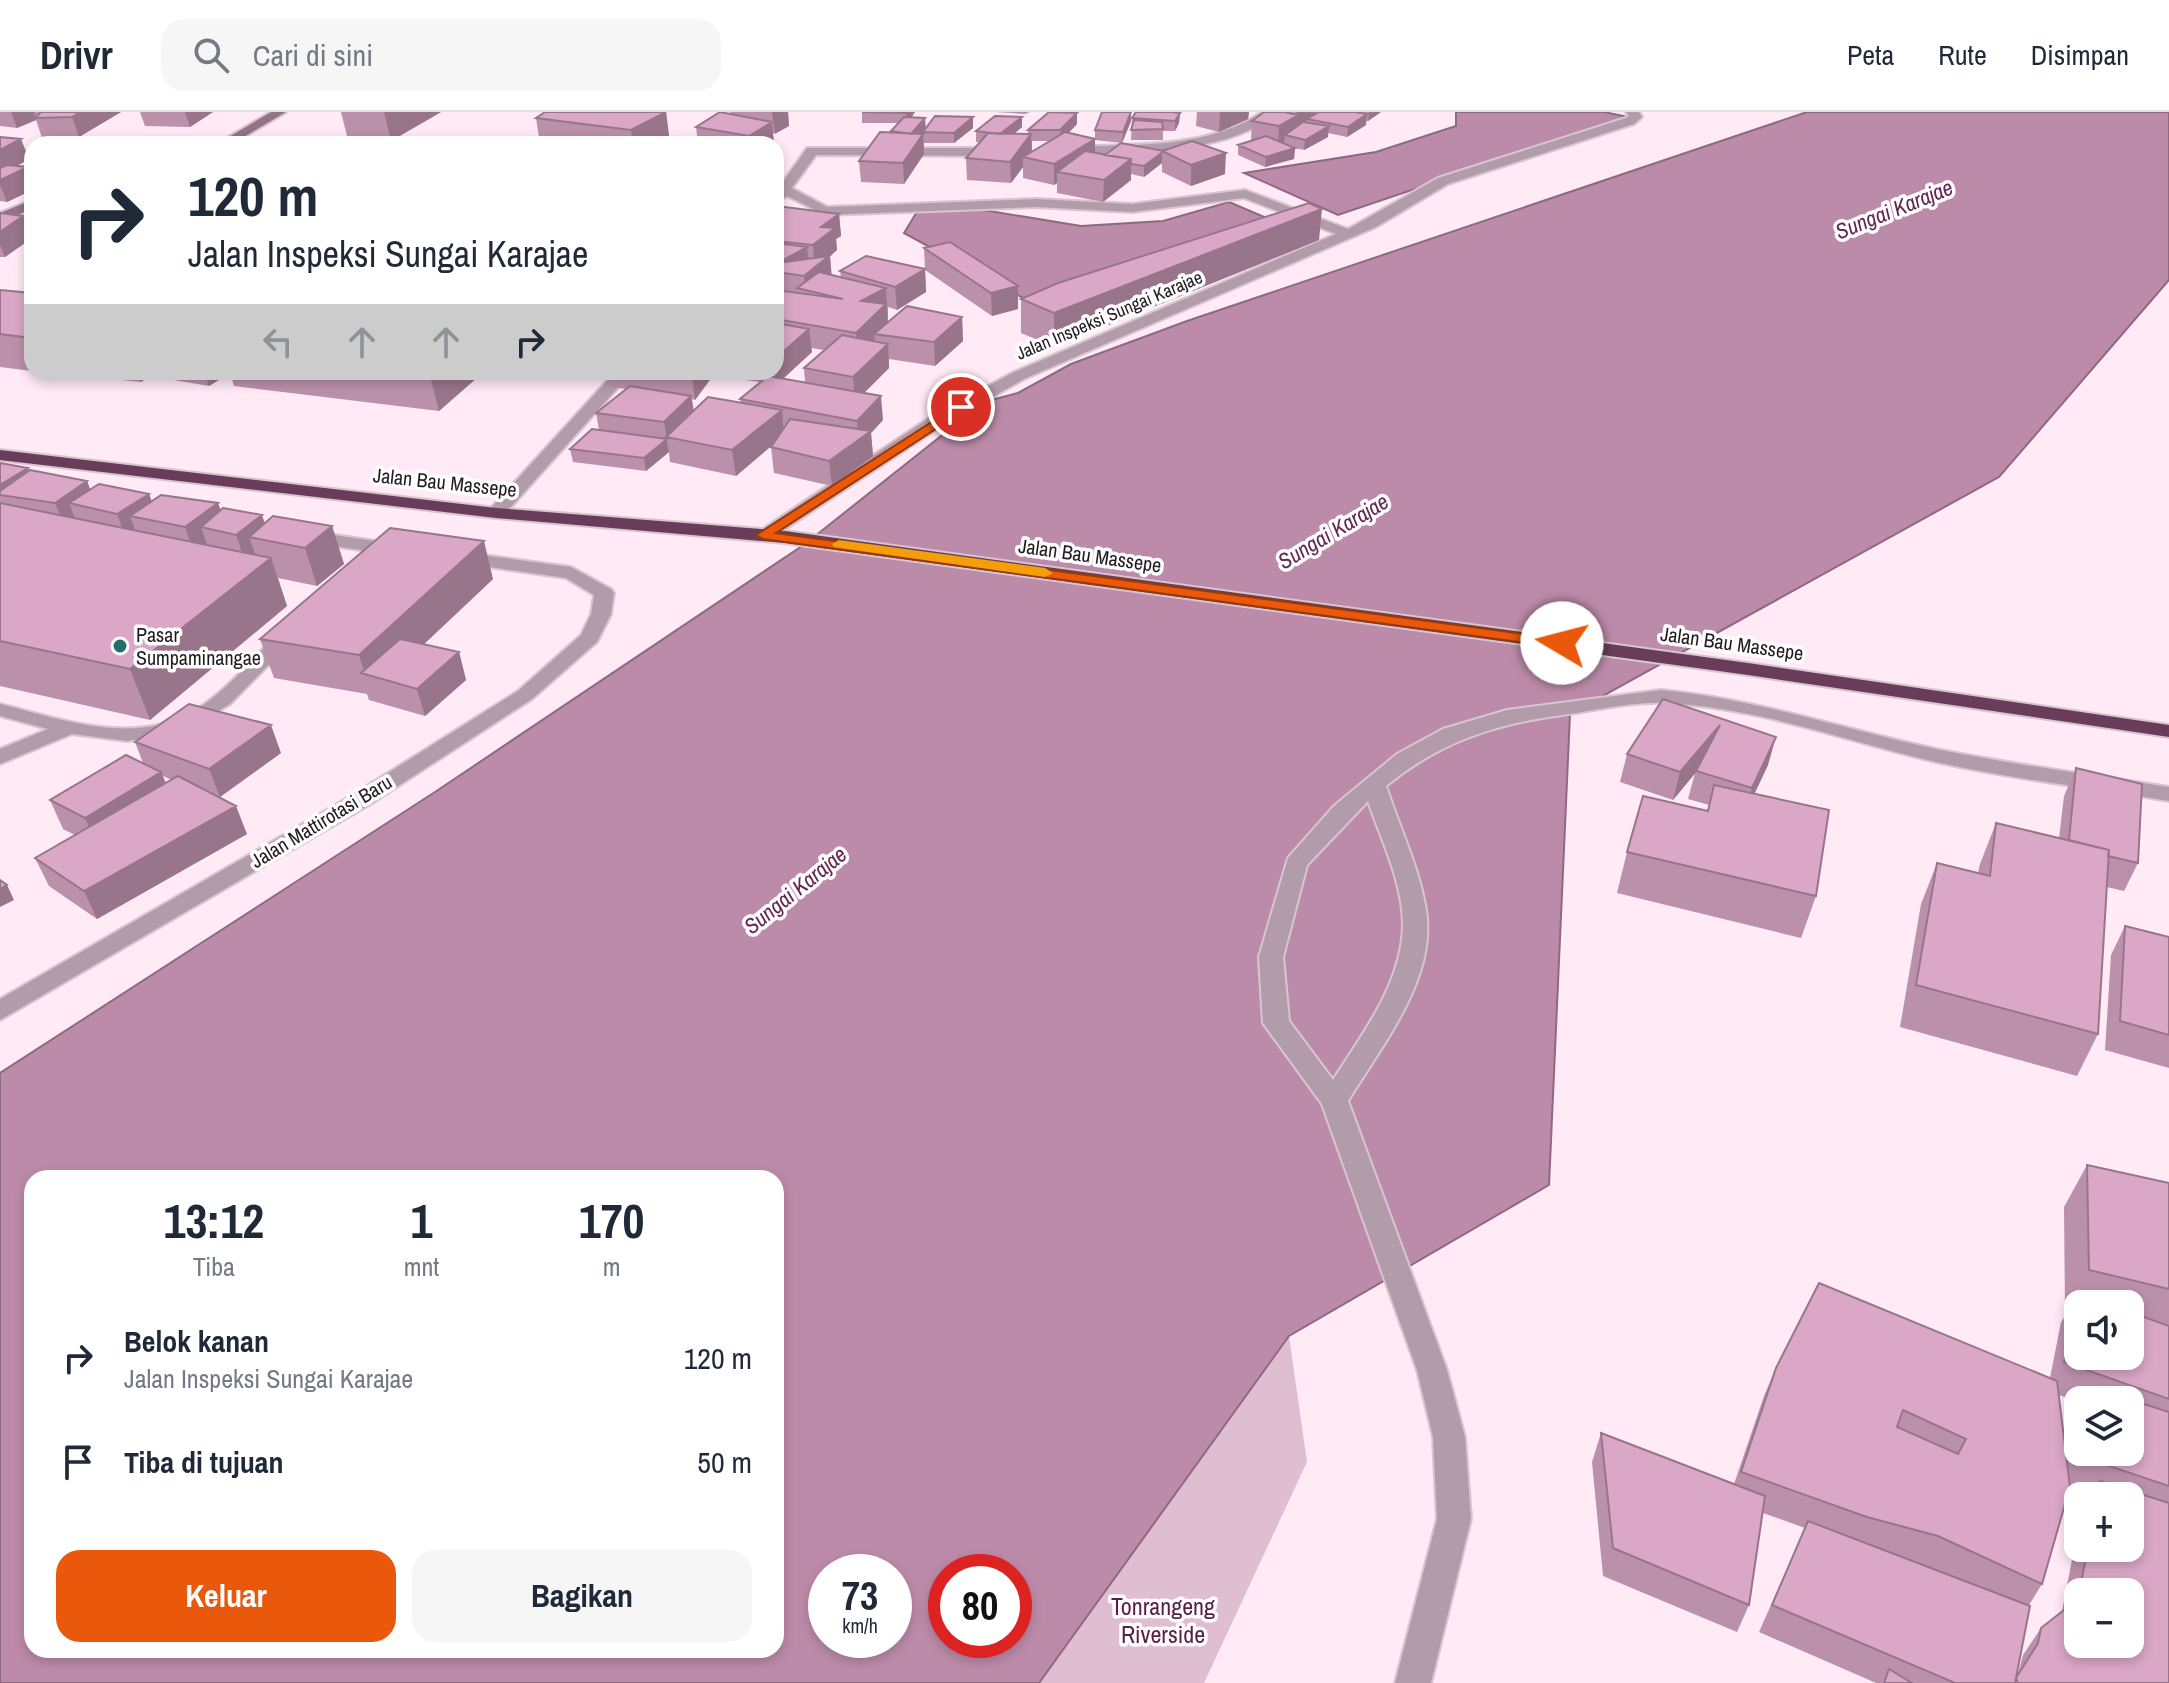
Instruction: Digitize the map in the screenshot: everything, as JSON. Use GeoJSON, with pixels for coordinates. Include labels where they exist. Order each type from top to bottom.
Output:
{"type":"FeatureCollection","features":[{"type":"Feature","properties":{"kind":"highway","name":"Jalan Bau Massepe"},"geometry":{"type":"LineString","coordinates":[[0,455],[496,513],[785,537],[1748,669],[2169,731]]}},
{"type":"Feature","properties":{"kind":"main road"},"geometry":{"type":"LineString","coordinates":[[237,136],[280,112]]}},
{"type":"Feature","properties":{"kind":"main road"},"geometry":{"type":"LineString","coordinates":[[0,218],[24,208]]}},
{"type":"Feature","properties":{"kind":"street"},"geometry":{"type":"LineString","coordinates":[[1046,152],[1152,147],[1187,141],[1248,127],[1270,112]]}},
{"type":"Feature","properties":{"kind":"street","name":"Jalan Inspeksi Sungai Karajae"},"geometry":{"type":"LineString","coordinates":[[763,535],[986,392],[1349,234],[1443,181],[1630,121],[1636,117],[1632,112]]}},
{"type":"Feature","properties":{"kind":"street"},"geometry":{"type":"LineString","coordinates":[[784,192],[812,151],[1015,152]]}},
{"type":"Feature","properties":{"kind":"street"},"geometry":{"type":"LineString","coordinates":[[0,153],[24,155]]}},
{"type":"Feature","properties":{"kind":"street"},"geometry":{"type":"LineString","coordinates":[[786,190],[825,211],[1036,203],[1132,208],[1245,194],[1349,234]]}},
{"type":"Feature","properties":{"kind":"street"},"geometry":{"type":"LineString","coordinates":[[496,513],[617,380]]}},
{"type":"Feature","properties":{"kind":"street"},"geometry":{"type":"LineString","coordinates":[[281,533],[390,549],[357,571]]}},
{"type":"Feature","properties":{"kind":"street","name":"Jalan Mattirotasi Baru"},"geometry":{"type":"LineString","coordinates":[[0,1011],[364,798],[525,695],[590,638],[601,614],[604,593],[571,573],[445,556]]}},
{"type":"Feature","properties":{"kind":"street"},"geometry":{"type":"LineString","coordinates":[[0,710],[71,727],[140,736],[176,729],[202,715],[302,622]]}},
{"type":"Feature","properties":{"kind":"street"},"geometry":{"type":"LineString","coordinates":[[1413,1683],[1454,1519],[1449,1437],[1432,1370],[1334,1101],[1276,1023],[1271,957],[1296,863],[1342,811],[1374,784],[1405,759],[1451,734],[1507,716],[1661,696],[1710,701],[1939,756],[2169,794]]}},
{"type":"Feature","properties":{"kind":"street"},"geometry":{"type":"LineString","coordinates":[[0,757],[71,727]]}},
{"type":"Feature","properties":{"kind":"street"},"geometry":{"type":"LineString","coordinates":[[1334,1101],[1405,973],[1415,924],[1407,888],[1374,784]]}},
{"type":"Feature","properties":{"kind":"green space","name":"Tonrangeng Riverside"},"geometry":{"type":"Polygon","coordinates":[[[1289,1336],[1307,1462],[1204,1683],[1039,1683],[1289,1336]]]}},
{"type":"Feature","properties":{"kind":"water"},"geometry":{"type":"Polygon","coordinates":[[[1456,112],[1604,112],[1628,117],[1338,215],[1244,173],[1376,152],[1456,126],[1456,112]]]}},
{"type":"Feature","properties":{"kind":"water","name":"Sungai Karajae"},"geometry":{"type":"Polygon","coordinates":[[[1807,112],[2169,112],[2169,280],[1999,477],[1570,714],[1549,1185],[1289,1336],[1039,1683],[0,1683],[0,1073],[435,792],[805,544],[984,402],[1018,393],[1071,364],[1187,321],[1807,112]]]}},
{"type":"Feature","properties":{"kind":"water"},"geometry":{"type":"Polygon","coordinates":[[[1229,202],[1306,235],[1058,317],[904,233],[918,210],[983,210],[1081,226],[1163,221],[1229,202]]]}},
{"type":"Feature","properties":{"kind":"building"},"geometry":{"type":"Polygon","coordinates":[[[41,112],[80,112],[72,117],[35,118],[41,112]]]}},
{"type":"Feature","properties":{"kind":"building"},"geometry":{"type":"Polygon","coordinates":[[[545,112],[666,112],[631,130],[536,118],[545,112]]]}},
{"type":"Feature","properties":{"kind":"building"},"geometry":{"type":"Polygon","coordinates":[[[720,112],[772,122],[749,136],[696,127],[720,112]]]}},
{"type":"Feature","properties":{"kind":"building"},"geometry":{"type":"Polygon","coordinates":[[[1049,112],[1077,113],[1060,130],[1028,130],[1049,112]]]}},
{"type":"Feature","properties":{"kind":"building"},"geometry":{"type":"Polygon","coordinates":[[[1102,112],[1131,112],[1123,132],[1095,130],[1102,112]]]}},
{"type":"Feature","properties":{"kind":"building"},"geometry":{"type":"Polygon","coordinates":[[[1136,112],[1180,113],[1175,121],[1132,118],[1136,112]]]}},
{"type":"Feature","properties":{"kind":"building"},"geometry":{"type":"Polygon","coordinates":[[[1264,112],[1298,115],[1279,126],[1252,121],[1264,112]]]}},
{"type":"Feature","properties":{"kind":"building"},"geometry":{"type":"Polygon","coordinates":[[[1319,112],[1367,114],[1348,127],[1307,119],[1319,112]]]}},
{"type":"Feature","properties":{"kind":"building"},"geometry":{"type":"Polygon","coordinates":[[[935,116],[973,117],[954,133],[923,132],[935,116]]]}},
{"type":"Feature","properties":{"kind":"building"},"geometry":{"type":"Polygon","coordinates":[[[995,116],[1022,117],[1000,134],[976,131],[995,116]]]}},
{"type":"Feature","properties":{"kind":"building"},"geometry":{"type":"Polygon","coordinates":[[[904,117],[925,118],[911,134],[891,131],[904,117]]]}},
{"type":"Feature","properties":{"kind":"building"},"geometry":{"type":"Polygon","coordinates":[[[1134,120],[1162,122],[1163,129],[1131,130],[1134,120]]]}},
{"type":"Feature","properties":{"kind":"building"},"geometry":{"type":"Polygon","coordinates":[[[1303,122],[1329,126],[1305,140],[1285,135],[1303,122]]]}},
{"type":"Feature","properties":{"kind":"building"},"geometry":{"type":"Polygon","coordinates":[[[880,132],[923,134],[903,163],[859,161],[880,132]]]}},
{"type":"Feature","properties":{"kind":"building"},"geometry":{"type":"Polygon","coordinates":[[[1065,132],[1095,139],[1054,164],[1023,157],[1065,132]]]}},
{"type":"Feature","properties":{"kind":"building"},"geometry":{"type":"Polygon","coordinates":[[[988,133],[1031,134],[1010,162],[966,158],[988,133]]]}},
{"type":"Feature","properties":{"kind":"building"},"geometry":{"type":"Polygon","coordinates":[[[1266,136],[1295,148],[1266,157],[1238,145],[1266,136]]]}},
{"type":"Feature","properties":{"kind":"building"},"geometry":{"type":"Polygon","coordinates":[[[0,137],[21,139],[0,150],[0,137]]]}},
{"type":"Feature","properties":{"kind":"building"},"geometry":{"type":"Polygon","coordinates":[[[1192,141],[1226,153],[1191,165],[1162,151],[1192,141]]]}},
{"type":"Feature","properties":{"kind":"building"},"geometry":{"type":"Polygon","coordinates":[[[1121,143],[1164,151],[1144,166],[1131,164],[1131,159],[1105,155],[1121,143]]]}},
{"type":"Feature","properties":{"kind":"building"},"geometry":{"type":"Polygon","coordinates":[[[1085,151],[1131,159],[1104,180],[1057,172],[1085,151]]]}},
{"type":"Feature","properties":{"kind":"building"},"geometry":{"type":"Polygon","coordinates":[[[7,165],[24,167],[0,180],[0,168],[7,165]]]}},
{"type":"Feature","properties":{"kind":"building"},"geometry":{"type":"Polygon","coordinates":[[[1309,203],[1322,209],[1054,313],[1021,299],[1058,283],[1309,203]]]}},
{"type":"Feature","properties":{"kind":"building"},"geometry":{"type":"Polygon","coordinates":[[[784,207],[839,214],[821,227],[835,228],[813,245],[784,242],[784,207]]]}},
{"type":"Feature","properties":{"kind":"building"},"geometry":{"type":"Polygon","coordinates":[[[0,213],[23,216],[0,232],[0,213]]]}},
{"type":"Feature","properties":{"kind":"building"},"geometry":{"type":"Polygon","coordinates":[[[950,242],[1018,286],[991,293],[924,248],[950,242]]]}},
{"type":"Feature","properties":{"kind":"building"},"geometry":{"type":"Polygon","coordinates":[[[784,244],[807,247],[784,260],[784,244]]]}},
{"type":"Feature","properties":{"kind":"building"},"geometry":{"type":"Polygon","coordinates":[[[829,256],[804,276],[784,273],[784,262],[829,256]]]}},
{"type":"Feature","properties":{"kind":"building"},"geometry":{"type":"Polygon","coordinates":[[[866,256],[925,269],[895,287],[840,271],[866,256]]]}},
{"type":"Feature","properties":{"kind":"building"},"geometry":{"type":"Polygon","coordinates":[[[819,272],[886,288],[861,301],[886,304],[856,333],[784,320],[784,291],[843,299],[797,288],[819,272]]]}},
{"type":"Feature","properties":{"kind":"building"},"geometry":{"type":"Polygon","coordinates":[[[0,290],[24,292],[24,337],[0,334],[0,290]]]}},
{"type":"Feature","properties":{"kind":"building"},"geometry":{"type":"Polygon","coordinates":[[[907,306],[962,317],[934,342],[874,334],[907,306]]]}},
{"type":"Feature","properties":{"kind":"building"},"geometry":{"type":"Polygon","coordinates":[[[784,324],[809,329],[784,351],[784,324]]]}},
{"type":"Feature","properties":{"kind":"building"},"geometry":{"type":"Polygon","coordinates":[[[842,335],[888,344],[853,377],[804,368],[842,335]]]}},
{"type":"Feature","properties":{"kind":"building"},"geometry":{"type":"Polygon","coordinates":[[[784,379],[881,396],[857,421],[740,399],[763,380],[784,379]]]}},
{"type":"Feature","properties":{"kind":"building"},"geometry":{"type":"Polygon","coordinates":[[[630,386],[691,396],[664,422],[596,413],[630,386]]]}},
{"type":"Feature","properties":{"kind":"building"},"geometry":{"type":"Polygon","coordinates":[[[708,397],[782,410],[732,450],[666,437],[708,397]]]}},
{"type":"Feature","properties":{"kind":"building"},"geometry":{"type":"Polygon","coordinates":[[[790,419],[871,431],[829,461],[771,447],[790,419]]]}},
{"type":"Feature","properties":{"kind":"building"},"geometry":{"type":"Polygon","coordinates":[[[592,429],[667,439],[644,458],[570,449],[592,429]]]}},
{"type":"Feature","properties":{"kind":"building"},"geometry":{"type":"Polygon","coordinates":[[[0,463],[28,468],[0,485],[0,463]]]}},
{"type":"Feature","properties":{"kind":"building"},"geometry":{"type":"Polygon","coordinates":[[[30,470],[87,481],[55,503],[0,495],[0,491],[30,470]]]}},
{"type":"Feature","properties":{"kind":"building"},"geometry":{"type":"Polygon","coordinates":[[[99,484],[149,494],[117,514],[69,503],[99,484]]]}},
{"type":"Feature","properties":{"kind":"building"},"geometry":{"type":"Polygon","coordinates":[[[161,495],[218,503],[185,527],[130,516],[161,495]]]}},
{"type":"Feature","properties":{"kind":"building"},"geometry":{"type":"Polygon","coordinates":[[[0,503],[271,558],[130,669],[0,641],[0,503]]]}},
{"type":"Feature","properties":{"kind":"building"},"geometry":{"type":"Polygon","coordinates":[[[223,508],[262,515],[236,535],[201,527],[223,508]]]}},
{"type":"Feature","properties":{"kind":"building"},"geometry":{"type":"Polygon","coordinates":[[[273,516],[332,526],[305,548],[249,537],[273,516]]]}},
{"type":"Feature","properties":{"kind":"building"},"geometry":{"type":"Polygon","coordinates":[[[390,528],[484,541],[359,655],[260,639],[390,528]]]}},
{"type":"Feature","properties":{"kind":"building"},"geometry":{"type":"Polygon","coordinates":[[[400,639],[459,652],[417,689],[361,673],[400,639]]]}},
{"type":"Feature","properties":{"kind":"building"},"geometry":{"type":"Polygon","coordinates":[[[1663,699],[1776,737],[1752,788],[1696,771],[1720,725],[1680,772],[1627,754],[1663,699]]]}},
{"type":"Feature","properties":{"kind":"building"},"geometry":{"type":"Polygon","coordinates":[[[189,704],[271,725],[209,769],[135,742],[189,704]]]}},
{"type":"Feature","properties":{"kind":"building"},"geometry":{"type":"Polygon","coordinates":[[[126,755],[161,772],[85,818],[50,800],[126,755]]]}},
{"type":"Feature","properties":{"kind":"building"},"geometry":{"type":"Polygon","coordinates":[[[2076,768],[2142,784],[2138,863],[2108,856],[2109,850],[2069,840],[2076,768]]]}},
{"type":"Feature","properties":{"kind":"building"},"geometry":{"type":"Polygon","coordinates":[[[178,776],[236,806],[84,891],[35,858],[178,776]]]}},
{"type":"Feature","properties":{"kind":"building"},"geometry":{"type":"Polygon","coordinates":[[[1714,785],[1829,810],[1816,896],[1627,852],[1643,796],[1708,811],[1714,785]]]}},
{"type":"Feature","properties":{"kind":"building"},"geometry":{"type":"Polygon","coordinates":[[[1996,823],[2109,850],[2098,1034],[1916,985],[1937,863],[1990,876],[1996,823]]]}},
{"type":"Feature","properties":{"kind":"building"},"geometry":{"type":"Polygon","coordinates":[[[2125,926],[2169,937],[2169,1035],[2120,1021],[2125,926]]]}},
{"type":"Feature","properties":{"kind":"building"},"geometry":{"type":"Polygon","coordinates":[[[2087,1165],[2169,1183],[2169,1289],[2089,1270],[2087,1165]]]}},
{"type":"Feature","properties":{"kind":"building"},"geometry":{"type":"Polygon","coordinates":[[[1819,1283],[2057,1381],[2064,1466],[2067,1466],[2069,1482],[2064,1482],[2064,1508],[2042,1584],[1938,1536],[1867,1517],[1741,1472],[1776,1368],[1819,1283]],[[1903,1410],[1897,1427],[1958,1454],[1966,1439],[1903,1410]]]}},
{"type":"Feature","properties":{"kind":"building"},"geometry":{"type":"Polygon","coordinates":[[[2144,1317],[2169,1326],[2169,1399],[2144,1390],[2144,1386],[2132,1386],[2087,1370],[2144,1370],[2144,1317]]]}},
{"type":"Feature","properties":{"kind":"building"},"geometry":{"type":"Polygon","coordinates":[[[2144,1404],[2169,1412],[2169,1486],[2109,1466],[2144,1466],[2144,1404]]]}},
{"type":"Feature","properties":{"kind":"building"},"geometry":{"type":"Polygon","coordinates":[[[1601,1433],[1765,1496],[1749,1605],[1613,1548],[1601,1433]]]}},
{"type":"Feature","properties":{"kind":"building"},"geometry":{"type":"Polygon","coordinates":[[[2144,1495],[2169,1503],[2169,1683],[2018,1683],[2016,1678],[2038,1643],[2041,1628],[2064,1610],[2064,1658],[2144,1658],[2144,1578],[2082,1578],[2085,1562],[2144,1562],[2144,1495]]]}},
{"type":"Feature","properties":{"kind":"building"},"geometry":{"type":"Polygon","coordinates":[[[1808,1521],[2030,1606],[2015,1683],[1955,1683],[1772,1605],[1808,1521]]]}},
{"type":"Feature","properties":{"kind":"building"},"geometry":{"type":"Polygon","coordinates":[[[1889,1669],[1912,1683],[1884,1683],[1889,1669]]]}},
{"type":"Feature","properties":{"kind":"slow traffic"},"geometry":{"type":"LineString","coordinates":[[839,544],[1045,573]]}},
{"type":"Feature","properties":{"kind":"place","name":"Pasar Sumpaminangae"},"geometry":{"type":"Point","coordinates":[120,646]}},
{"type":"Feature","properties":{"kind":"route"},"geometry":{"type":"LineString","coordinates":[[961,407],[763,535],[1562,643]]}}]}
